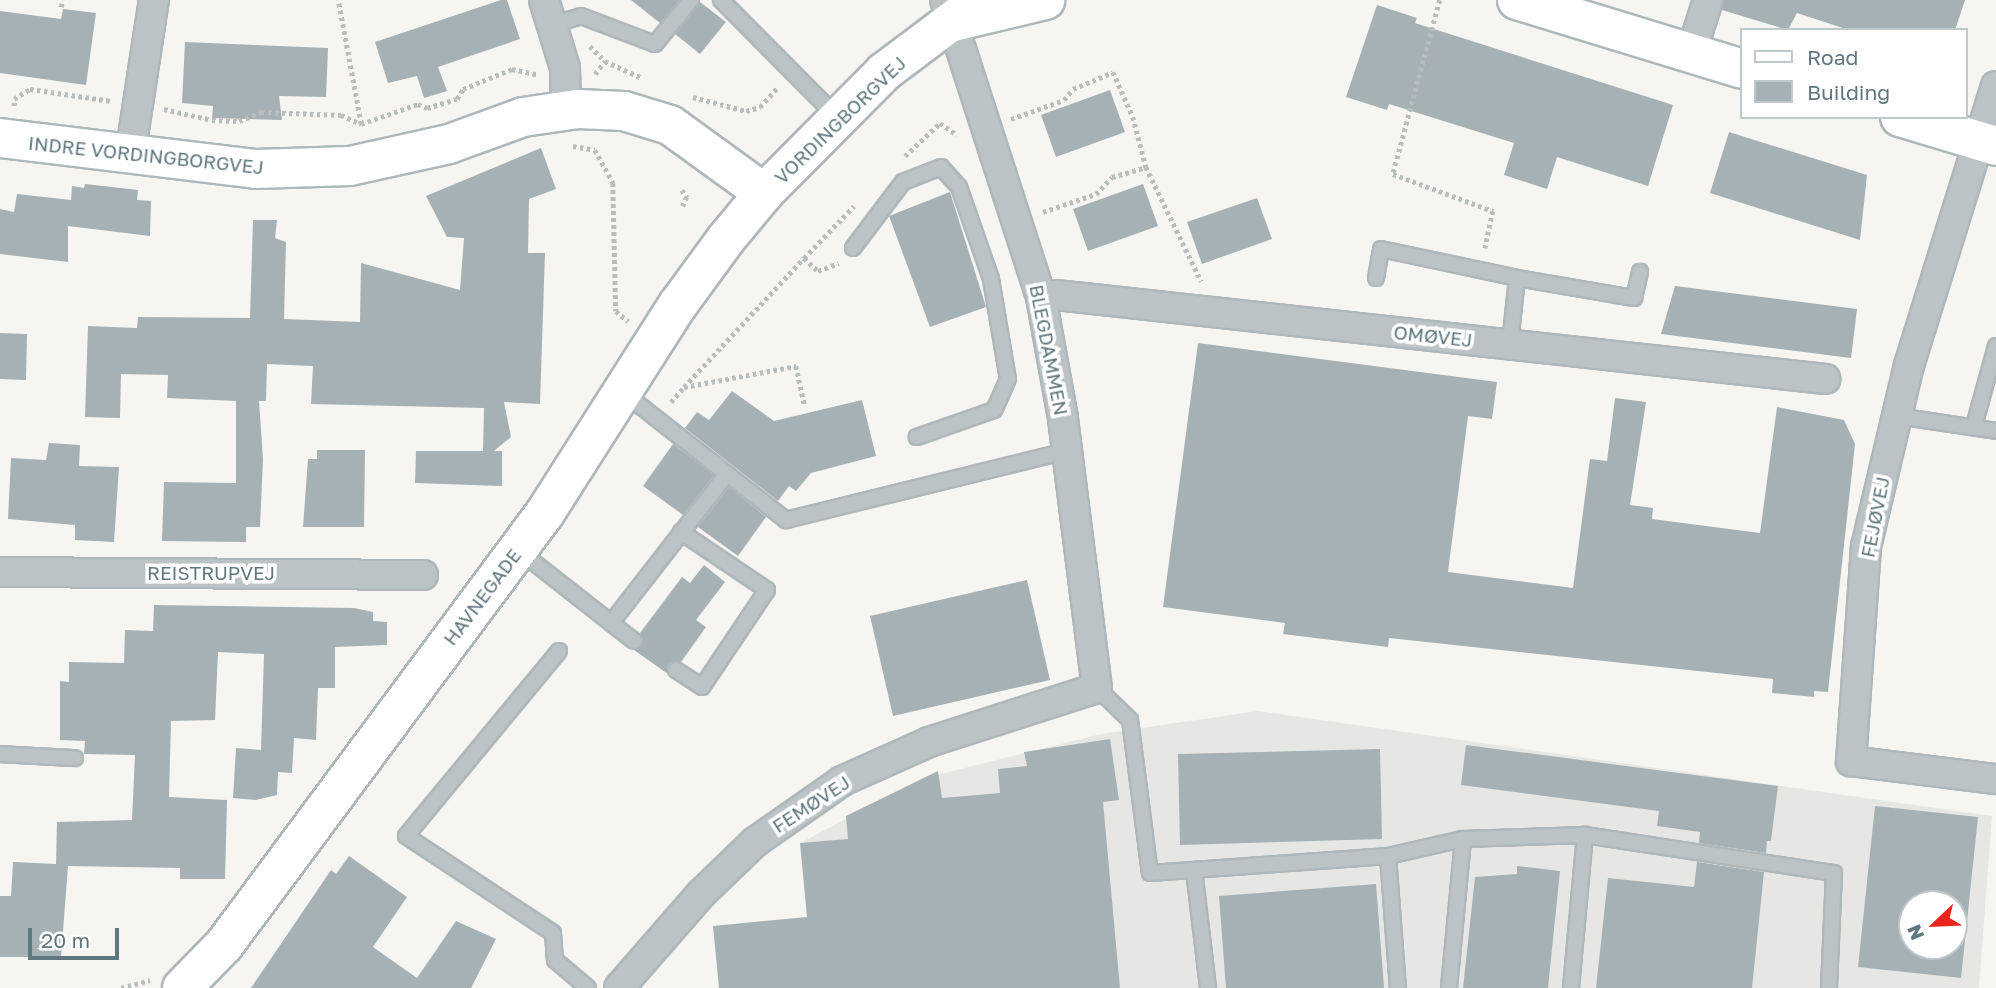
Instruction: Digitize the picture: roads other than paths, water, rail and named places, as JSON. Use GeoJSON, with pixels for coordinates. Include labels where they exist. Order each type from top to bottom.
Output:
{"type":"FeatureCollection","features":[{"type":"Feature","properties":{"kind":"main road","name":"VORDINGBORGVEJ"},"geometry":{"type":"LineString","coordinates":[[764,193],[884,72],[959,8],[1045,0]]}},
{"type":"Feature","properties":{"kind":"main road"},"geometry":{"type":"LineString","coordinates":[[1517,0],[1741,69]]}},
{"type":"Feature","properties":{"kind":"main road","name":"INDRE VORDINGBORGVEJ"},"geometry":{"type":"LineString","coordinates":[[0,138],[130,156],[256,169],[373,161],[449,144],[523,117],[624,111],[670,125],[764,193]]}},
{"type":"Feature","properties":{"kind":"main road"},"geometry":{"type":"LineString","coordinates":[[1906,119],[1987,144]]}},
{"type":"Feature","properties":{"kind":"main road","name":"HAVNEGADE"},"geometry":{"type":"LineString","coordinates":[[182,988],[224,945],[518,550],[654,342],[764,193]]}},
{"type":"Feature","properties":{"kind":"street"},"geometry":{"type":"LineString","coordinates":[[130,156],[154,0]]}},
{"type":"Feature","properties":{"kind":"street"},"geometry":{"type":"LineString","coordinates":[[1691,53],[1708,0]]}},
{"type":"Feature","properties":{"kind":"street","name":"BLEGDAMMEN"},"geometry":{"type":"LineString","coordinates":[[959,8],[1016,221],[1041,297],[1067,451],[1097,688]]}},
{"type":"Feature","properties":{"kind":"street"},"geometry":{"type":"LineString","coordinates":[[557,14],[566,113]]}},
{"type":"Feature","properties":{"kind":"street","name":"FEJØVEJ"},"geometry":{"type":"LineString","coordinates":[[1996,86],[1987,144],[1897,416],[1866,547],[1851,761],[1996,779]]}},
{"type":"Feature","properties":{"kind":"street","name":"OMØVEJ"},"geometry":{"type":"LineString","coordinates":[[1041,297],[1056,295],[1825,379]]}},
{"type":"Feature","properties":{"kind":"street","name":"REISTRUPVEJ"},"geometry":{"type":"LineString","coordinates":[[0,572],[423,575]]}},
{"type":"Feature","properties":{"kind":"street","name":"FEMØVEJ"},"geometry":{"type":"LineString","coordinates":[[619,988],[702,894],[755,842],[842,781],[929,742],[1097,688]]}},
{"type":"Feature","properties":{"kind":"lane"},"geometry":{"type":"LineString","coordinates":[[557,14],[654,44],[691,0]]}},
{"type":"Feature","properties":{"kind":"lane"},"geometry":{"type":"LineString","coordinates":[[721,0],[839,118]]}},
{"type":"Feature","properties":{"kind":"lane"},"geometry":{"type":"LineString","coordinates":[[853,248],[903,182],[941,167],[958,187],[991,279],[1008,379],[994,410],[917,437]]}},
{"type":"Feature","properties":{"kind":"lane"},"geometry":{"type":"LineString","coordinates":[[1376,278],[1381,249],[1517,278],[1634,298],[1640,272]]}},
{"type":"Feature","properties":{"kind":"lane"},"geometry":{"type":"LineString","coordinates":[[1510,344],[1517,278]]}},
{"type":"Feature","properties":{"kind":"lane"},"geometry":{"type":"LineString","coordinates":[[1974,426],[1996,346]]}},
{"type":"Feature","properties":{"kind":"lane"},"geometry":{"type":"LineString","coordinates":[[622,392],[786,520],[1067,451]]}},
{"type":"Feature","properties":{"kind":"lane"},"geometry":{"type":"LineString","coordinates":[[1897,416],[1996,430]]}},
{"type":"Feature","properties":{"kind":"lane"},"geometry":{"type":"LineString","coordinates":[[611,622],[727,474]]}},
{"type":"Feature","properties":{"kind":"lane"},"geometry":{"type":"LineString","coordinates":[[676,670],[702,687],[767,590],[681,532]]}},
{"type":"Feature","properties":{"kind":"lane"},"geometry":{"type":"LineString","coordinates":[[518,550],[634,641]]}},
{"type":"Feature","properties":{"kind":"lane"},"geometry":{"type":"LineString","coordinates":[[559,651],[406,836],[553,933],[555,960],[588,988]]}},
{"type":"Feature","properties":{"kind":"lane"},"geometry":{"type":"LineString","coordinates":[[1097,688],[1130,720],[1150,873],[1388,856],[1463,839],[1585,835],[1834,873],[1829,988]]}},
{"type":"Feature","properties":{"kind":"lane"},"geometry":{"type":"LineString","coordinates":[[0,754],[75,758]]}},
{"type":"Feature","properties":{"kind":"lane"},"geometry":{"type":"LineString","coordinates":[[1571,988],[1585,835]]}},
{"type":"Feature","properties":{"kind":"lane"},"geometry":{"type":"LineString","coordinates":[[1449,988],[1463,839]]}},
{"type":"Feature","properties":{"kind":"lane"},"geometry":{"type":"LineString","coordinates":[[1388,856],[1398,988]]}},
{"type":"Feature","properties":{"kind":"lane"},"geometry":{"type":"LineString","coordinates":[[1194,870],[1208,988]]}}]}
